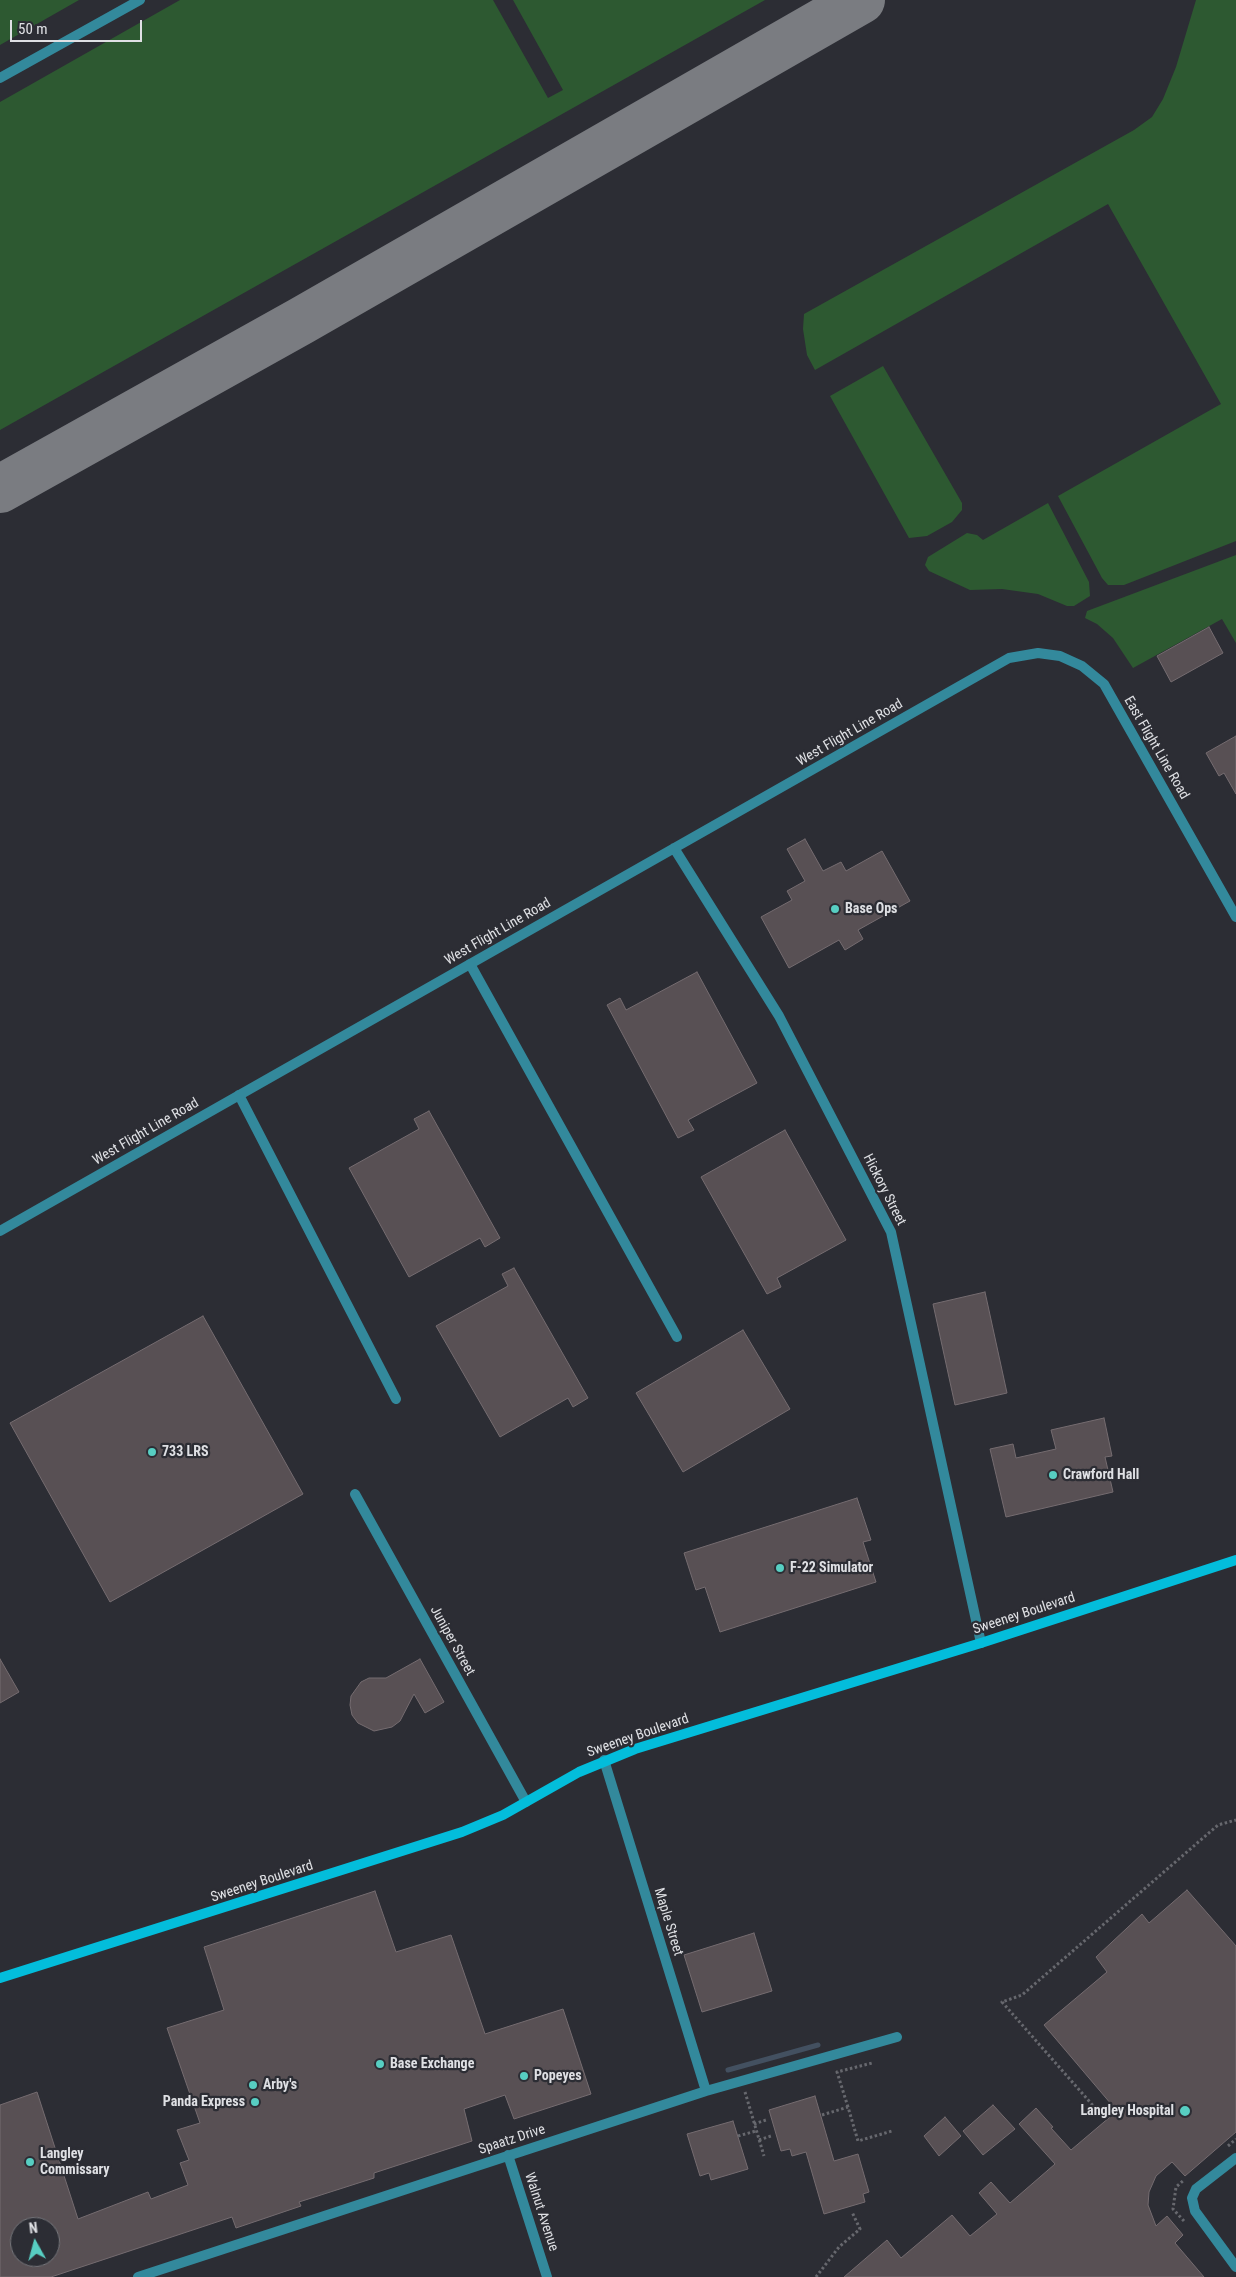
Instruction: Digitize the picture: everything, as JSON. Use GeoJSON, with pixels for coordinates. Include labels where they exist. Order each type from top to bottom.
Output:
{"type":"FeatureCollection","features":[{"type":"Feature","properties":{"kind":"main road","name":"Sweeney Boulevard"},"geometry":{"type":"LineString","coordinates":[[0,1978],[462,1832],[496,1818],[604,1760],[1236,1560]]}},
{"type":"Feature","properties":{"kind":"street"},"geometry":{"type":"LineString","coordinates":[[0,78],[140,0]]}},
{"type":"Feature","properties":{"kind":"street","name":"East Flight Line Road"},"geometry":{"type":"LineString","coordinates":[[1009,658],[1038,653],[1060,656],[1082,666],[1104,684],[1236,917]]}},
{"type":"Feature","properties":{"kind":"street","name":"West Flight Line Road"},"geometry":{"type":"LineString","coordinates":[[0,1231],[1009,658]]}},
{"type":"Feature","properties":{"kind":"street","name":"Hickory Street"},"geometry":{"type":"LineString","coordinates":[[674,848],[779,1016],[891,1232],[981,1642]]}},
{"type":"Feature","properties":{"kind":"street"},"geometry":{"type":"LineString","coordinates":[[470,964],[677,1337]]}},
{"type":"Feature","properties":{"kind":"street"},"geometry":{"type":"LineString","coordinates":[[239,1095],[396,1400]]}},
{"type":"Feature","properties":{"kind":"street","name":"Juniper Street"},"geometry":{"type":"LineString","coordinates":[[355,1494],[526,1802]]}},
{"type":"Feature","properties":{"kind":"street","name":"Maple Street"},"geometry":{"type":"LineString","coordinates":[[604,1760],[706,2091]]}},
{"type":"Feature","properties":{"kind":"street","name":"Spaatz Drive"},"geometry":{"type":"LineString","coordinates":[[138,2277],[706,2091],[897,2036]]}},
{"type":"Feature","properties":{"kind":"street","name":"Walnut Avenue"},"geometry":{"type":"LineString","coordinates":[[508,2156],[548,2277]]}},
{"type":"Feature","properties":{"kind":"street"},"geometry":{"type":"LineString","coordinates":[[1236,2158],[1196,2189],[1192,2198],[1195,2211],[1236,2267]]}},
{"type":"Feature","properties":{"kind":"path"},"geometry":{"type":"LineString","coordinates":[[1096,2109],[1002,2002],[1022,1995],[1218,1825],[1236,1820]]}},
{"type":"Feature","properties":{"kind":"path"},"geometry":{"type":"LineString","coordinates":[[872,2063],[837,2072],[858,2141],[892,2130]]}},
{"type":"Feature","properties":{"kind":"path"},"geometry":{"type":"LineString","coordinates":[[745,2091],[764,2156]]}},
{"type":"Feature","properties":{"kind":"path"},"geometry":{"type":"LineString","coordinates":[[822,2115],[848,2107]]}},
{"type":"Feature","properties":{"kind":"path"},"geometry":{"type":"LineString","coordinates":[[754,2124],[766,2120]]}},
{"type":"Feature","properties":{"kind":"path"},"geometry":{"type":"LineString","coordinates":[[738,2136],[756,2131]]}},
{"type":"Feature","properties":{"kind":"path"},"geometry":{"type":"LineString","coordinates":[[759,2140],[771,2136]]}},
{"type":"Feature","properties":{"kind":"path"},"geometry":{"type":"LineString","coordinates":[[816,2277],[839,2247],[860,2229],[852,2212]]}},
{"type":"Feature","properties":{"kind":"path"},"geometry":{"type":"LineString","coordinates":[[820,2271],[821,2277]]}},
{"type":"Feature","properties":{"kind":"green space"},"geometry":{"type":"Polygon","coordinates":[[[0,0],[79,0],[0,45],[0,0]]]}},
{"type":"Feature","properties":{"kind":"green space"},"geometry":{"type":"Polygon","coordinates":[[[180,0],[493,0],[548,98],[563,90],[513,0],[765,0],[0,430],[0,102],[180,0]]]}},
{"type":"Feature","properties":{"kind":"green space"},"geometry":{"type":"Polygon","coordinates":[[[1196,0],[1236,0],[1236,541],[1124,585],[1108,585],[1102,578],[1058,496],[1221,404],[1108,204],[815,370],[807,355],[803,329],[804,314],[1134,130],[1152,117],[1163,99],[1176,67],[1196,0]]]}},
{"type":"Feature","properties":{"kind":"green space"},"geometry":{"type":"Polygon","coordinates":[[[883,366],[962,503],[962,510],[952,522],[927,536],[909,538],[830,396],[883,366]]]}},
{"type":"Feature","properties":{"kind":"green space"},"geometry":{"type":"Polygon","coordinates":[[[1048,503],[1089,582],[1090,596],[1074,606],[1067,606],[1038,594],[1002,589],[970,590],[929,571],[925,565],[928,557],[967,533],[977,535],[983,540],[1048,503]]]}},
{"type":"Feature","properties":{"kind":"green space"},"geometry":{"type":"Polygon","coordinates":[[[1236,555],[1236,643],[1222,619],[1133,668],[1113,638],[1097,624],[1085,618],[1087,611],[1236,555]]]}},
{"type":"Feature","properties":{"kind":"building"},"geometry":{"type":"Polygon","coordinates":[[[1209,627],[1223,653],[1171,682],[1157,656],[1209,627]]]}},
{"type":"Feature","properties":{"kind":"building"},"geometry":{"type":"Polygon","coordinates":[[[1236,736],[1236,794],[1224,773],[1219,776],[1206,753],[1236,736]]]}},
{"type":"Feature","properties":{"kind":"building","name":"Base Ops"},"geometry":{"type":"Polygon","coordinates":[[[805,839],[823,871],[841,862],[846,871],[882,851],[910,901],[858,930],[863,939],[845,950],[839,940],[789,968],[761,917],[792,900],[787,891],[805,881],[787,849],[805,839]]]}},
{"type":"Feature","properties":{"kind":"building"},"geometry":{"type":"Polygon","coordinates":[[[697,972],[757,1083],[688,1120],[694,1130],[678,1138],[607,1005],[620,998],[626,1010],[697,972]]]}},
{"type":"Feature","properties":{"kind":"building"},"geometry":{"type":"Polygon","coordinates":[[[429,1111],[500,1238],[485,1247],[480,1238],[409,1277],[349,1168],[419,1129],[414,1119],[429,1111]]]}},
{"type":"Feature","properties":{"kind":"building"},"geometry":{"type":"Polygon","coordinates":[[[785,1130],[846,1240],[777,1278],[781,1287],[767,1294],[701,1177],[785,1130]]]}},
{"type":"Feature","properties":{"kind":"building"},"geometry":{"type":"Polygon","coordinates":[[[514,1268],[588,1398],[573,1407],[568,1398],[500,1437],[436,1326],[508,1286],[502,1274],[514,1268]]]}},
{"type":"Feature","properties":{"kind":"building"},"geometry":{"type":"Polygon","coordinates":[[[985,1292],[1007,1393],[955,1405],[933,1304],[985,1292]]]}},
{"type":"Feature","properties":{"kind":"building","name":"733 LRS"},"geometry":{"type":"Polygon","coordinates":[[[203,1316],[303,1494],[110,1602],[10,1423],[203,1316]]]}},
{"type":"Feature","properties":{"kind":"building"},"geometry":{"type":"Polygon","coordinates":[[[743,1330],[790,1409],[683,1472],[636,1393],[743,1330]]]}},
{"type":"Feature","properties":{"kind":"building","name":"Crawford Hall"},"geometry":{"type":"Polygon","coordinates":[[[1104,1418],[1112,1456],[1105,1457],[1113,1492],[1006,1517],[990,1449],[1013,1444],[1016,1458],[1056,1449],[1051,1430],[1104,1418]]]}},
{"type":"Feature","properties":{"kind":"building","name":"F-22 Simulator"},"geometry":{"type":"Polygon","coordinates":[[[857,1498],[871,1540],[863,1542],[876,1582],[720,1632],[705,1587],[696,1590],[684,1553],[857,1498]]]}},
{"type":"Feature","properties":{"kind":"building"},"geometry":{"type":"Polygon","coordinates":[[[0,1659],[19,1692],[0,1703],[0,1659]]]}},
{"type":"Feature","properties":{"kind":"building"},"geometry":{"type":"Polygon","coordinates":[[[420,1659],[444,1702],[425,1713],[414,1694],[400,1721],[392,1727],[374,1731],[358,1723],[352,1715],[350,1705],[351,1696],[361,1682],[369,1678],[386,1678],[420,1659]]]}},
{"type":"Feature","properties":{"kind":"building","name":"Langley Hospital"},"geometry":{"type":"Polygon","coordinates":[[[1187,1890],[1236,1946],[1236,2132],[1185,2176],[1172,2162],[1156,2176],[1149,2192],[1148,2205],[1156,2226],[1167,2216],[1183,2235],[1175,2243],[1204,2277],[844,2277],[887,2240],[901,2258],[952,2215],[970,2236],[997,2214],[979,2193],[991,2182],[1010,2203],[1055,2164],[1019,2124],[1036,2108],[1071,2150],[1117,2111],[1044,2025],[1107,1972],[1096,1957],[1142,1914],[1149,1923],[1187,1890]]]}},
{"type":"Feature","properties":{"kind":"building","name":"Base Exchange"},"geometry":{"type":"Polygon","coordinates":[[[375,1891],[396,1952],[451,1935],[485,2034],[563,2009],[591,2094],[514,2119],[505,2095],[464,2109],[472,2141],[374,2173],[374,2178],[299,2202],[301,2206],[236,2228],[232,2217],[51,2277],[0,2277],[0,2105],[37,2092],[78,2219],[148,2192],[151,2199],[188,2185],[180,2163],[189,2160],[177,2130],[200,2123],[167,2028],[224,2010],[204,1947],[375,1891]]]}},
{"type":"Feature","properties":{"kind":"building"},"geometry":{"type":"Polygon","coordinates":[[[754,1933],[772,1991],[702,2012],[684,1955],[754,1933]]]}},
{"type":"Feature","properties":{"kind":"building"},"geometry":{"type":"Polygon","coordinates":[[[815,2096],[834,2161],[858,2154],[869,2192],[863,2194],[865,2202],[824,2214],[806,2152],[792,2156],[790,2149],[781,2151],[769,2110],[815,2096]]]}},
{"type":"Feature","properties":{"kind":"building"},"geometry":{"type":"Polygon","coordinates":[[[993,2105],[1015,2129],[983,2155],[963,2131],[993,2105]]]}},
{"type":"Feature","properties":{"kind":"building"},"geometry":{"type":"Polygon","coordinates":[[[945,2117],[961,2136],[939,2156],[924,2136],[945,2117]]]}},
{"type":"Feature","properties":{"kind":"building"},"geometry":{"type":"Polygon","coordinates":[[[733,2121],[748,2169],[711,2180],[709,2173],[700,2176],[687,2134],[733,2121]]]}},
{"type":"Feature","properties":{"kind":"waterway"},"geometry":{"type":"LineString","coordinates":[[728,2070],[818,2045]]}},
{"type":"Feature","properties":{"kind":"taxiway"},"geometry":{"type":"LineString","coordinates":[[0,489],[301,321],[861,0]]}},
{"type":"Feature","properties":{"kind":"place","name":"Base Ops"},"geometry":{"type":"Point","coordinates":[835,909]}},
{"type":"Feature","properties":{"kind":"place","name":"733 LRS"},"geometry":{"type":"Point","coordinates":[152,1452]}},
{"type":"Feature","properties":{"kind":"place","name":"Crawford Hall"},"geometry":{"type":"Point","coordinates":[1053,1475]}},
{"type":"Feature","properties":{"kind":"place","name":"F-22 Simulator"},"geometry":{"type":"Point","coordinates":[780,1568]}},
{"type":"Feature","properties":{"kind":"place","name":"Base Exchange"},"geometry":{"type":"Point","coordinates":[380,2064]}},
{"type":"Feature","properties":{"kind":"place","name":"Popeyes"},"geometry":{"type":"Point","coordinates":[524,2076]}},
{"type":"Feature","properties":{"kind":"place","name":"Arby's"},"geometry":{"type":"Point","coordinates":[253,2085]}},
{"type":"Feature","properties":{"kind":"place","name":"Panda Express"},"geometry":{"type":"Point","coordinates":[255,2102]}},
{"type":"Feature","properties":{"kind":"place","name":"Langley Hospital"},"geometry":{"type":"Point","coordinates":[1185,2111]}},
{"type":"Feature","properties":{"kind":"place","name":"Langley Commissary"},"geometry":{"type":"Point","coordinates":[30,2162]}}]}
